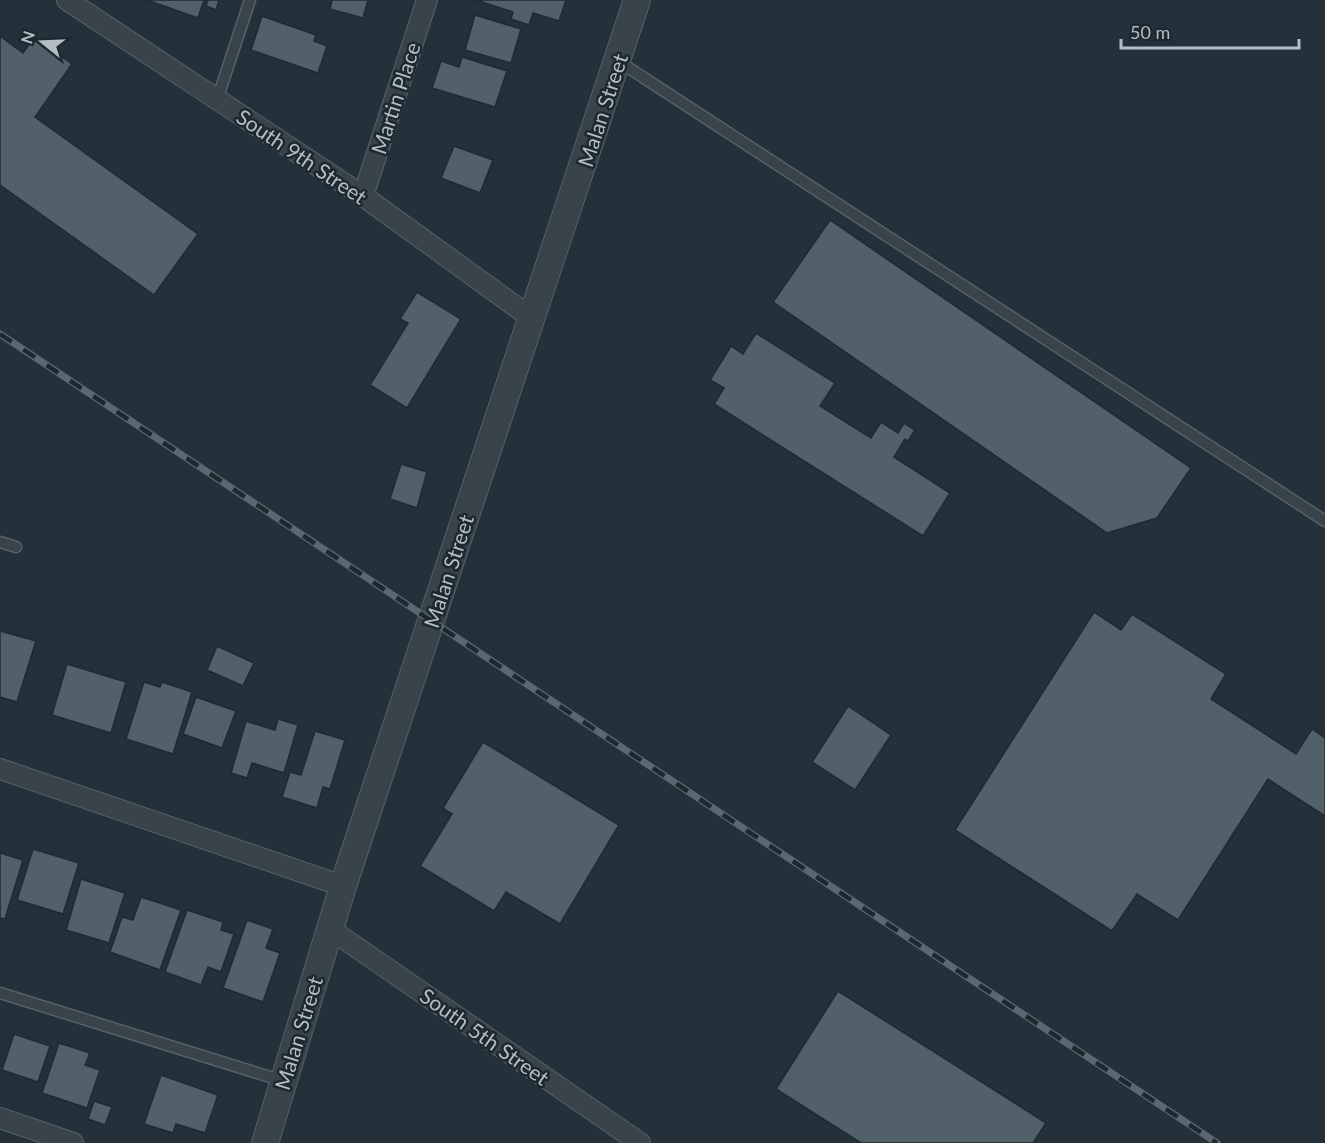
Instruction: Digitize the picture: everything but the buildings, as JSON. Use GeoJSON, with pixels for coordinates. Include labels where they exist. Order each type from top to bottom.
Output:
{"type":"FeatureCollection","features":[{"type":"Feature","properties":{"kind":"street","name":"South 9th Street"},"geometry":{"type":"LineString","coordinates":[[67,0],[363,196],[533,319]]}},
{"type":"Feature","properties":{"kind":"street","name":"Martin Place"},"geometry":{"type":"LineString","coordinates":[[363,196],[427,0]]}},
{"type":"Feature","properties":{"kind":"street","name":"Malan Street"},"geometry":{"type":"LineString","coordinates":[[265,1143],[343,886],[637,0]]}},
{"type":"Feature","properties":{"kind":"street"},"geometry":{"type":"LineString","coordinates":[[0,769],[343,886]]}},
{"type":"Feature","properties":{"kind":"street","name":"South 5th Street"},"geometry":{"type":"LineString","coordinates":[[330,929],[640,1143]]}},
{"type":"Feature","properties":{"kind":"street"},"geometry":{"type":"LineString","coordinates":[[0,1118],[73,1143]]}},
{"type":"Feature","properties":{"kind":"lane"},"geometry":{"type":"LineString","coordinates":[[217,100],[250,0]]}},
{"type":"Feature","properties":{"kind":"lane"},"geometry":{"type":"LineString","coordinates":[[618,61],[1325,521]]}},
{"type":"Feature","properties":{"kind":"lane"},"geometry":{"type":"LineString","coordinates":[[0,542],[16,547]]}},
{"type":"Feature","properties":{"kind":"lane"},"geometry":{"type":"LineString","coordinates":[[0,993],[284,1081]]}},
{"type":"Feature","properties":{"kind":"railway"},"geometry":{"type":"LineString","coordinates":[[0,334],[1217,1143]]}}]}
